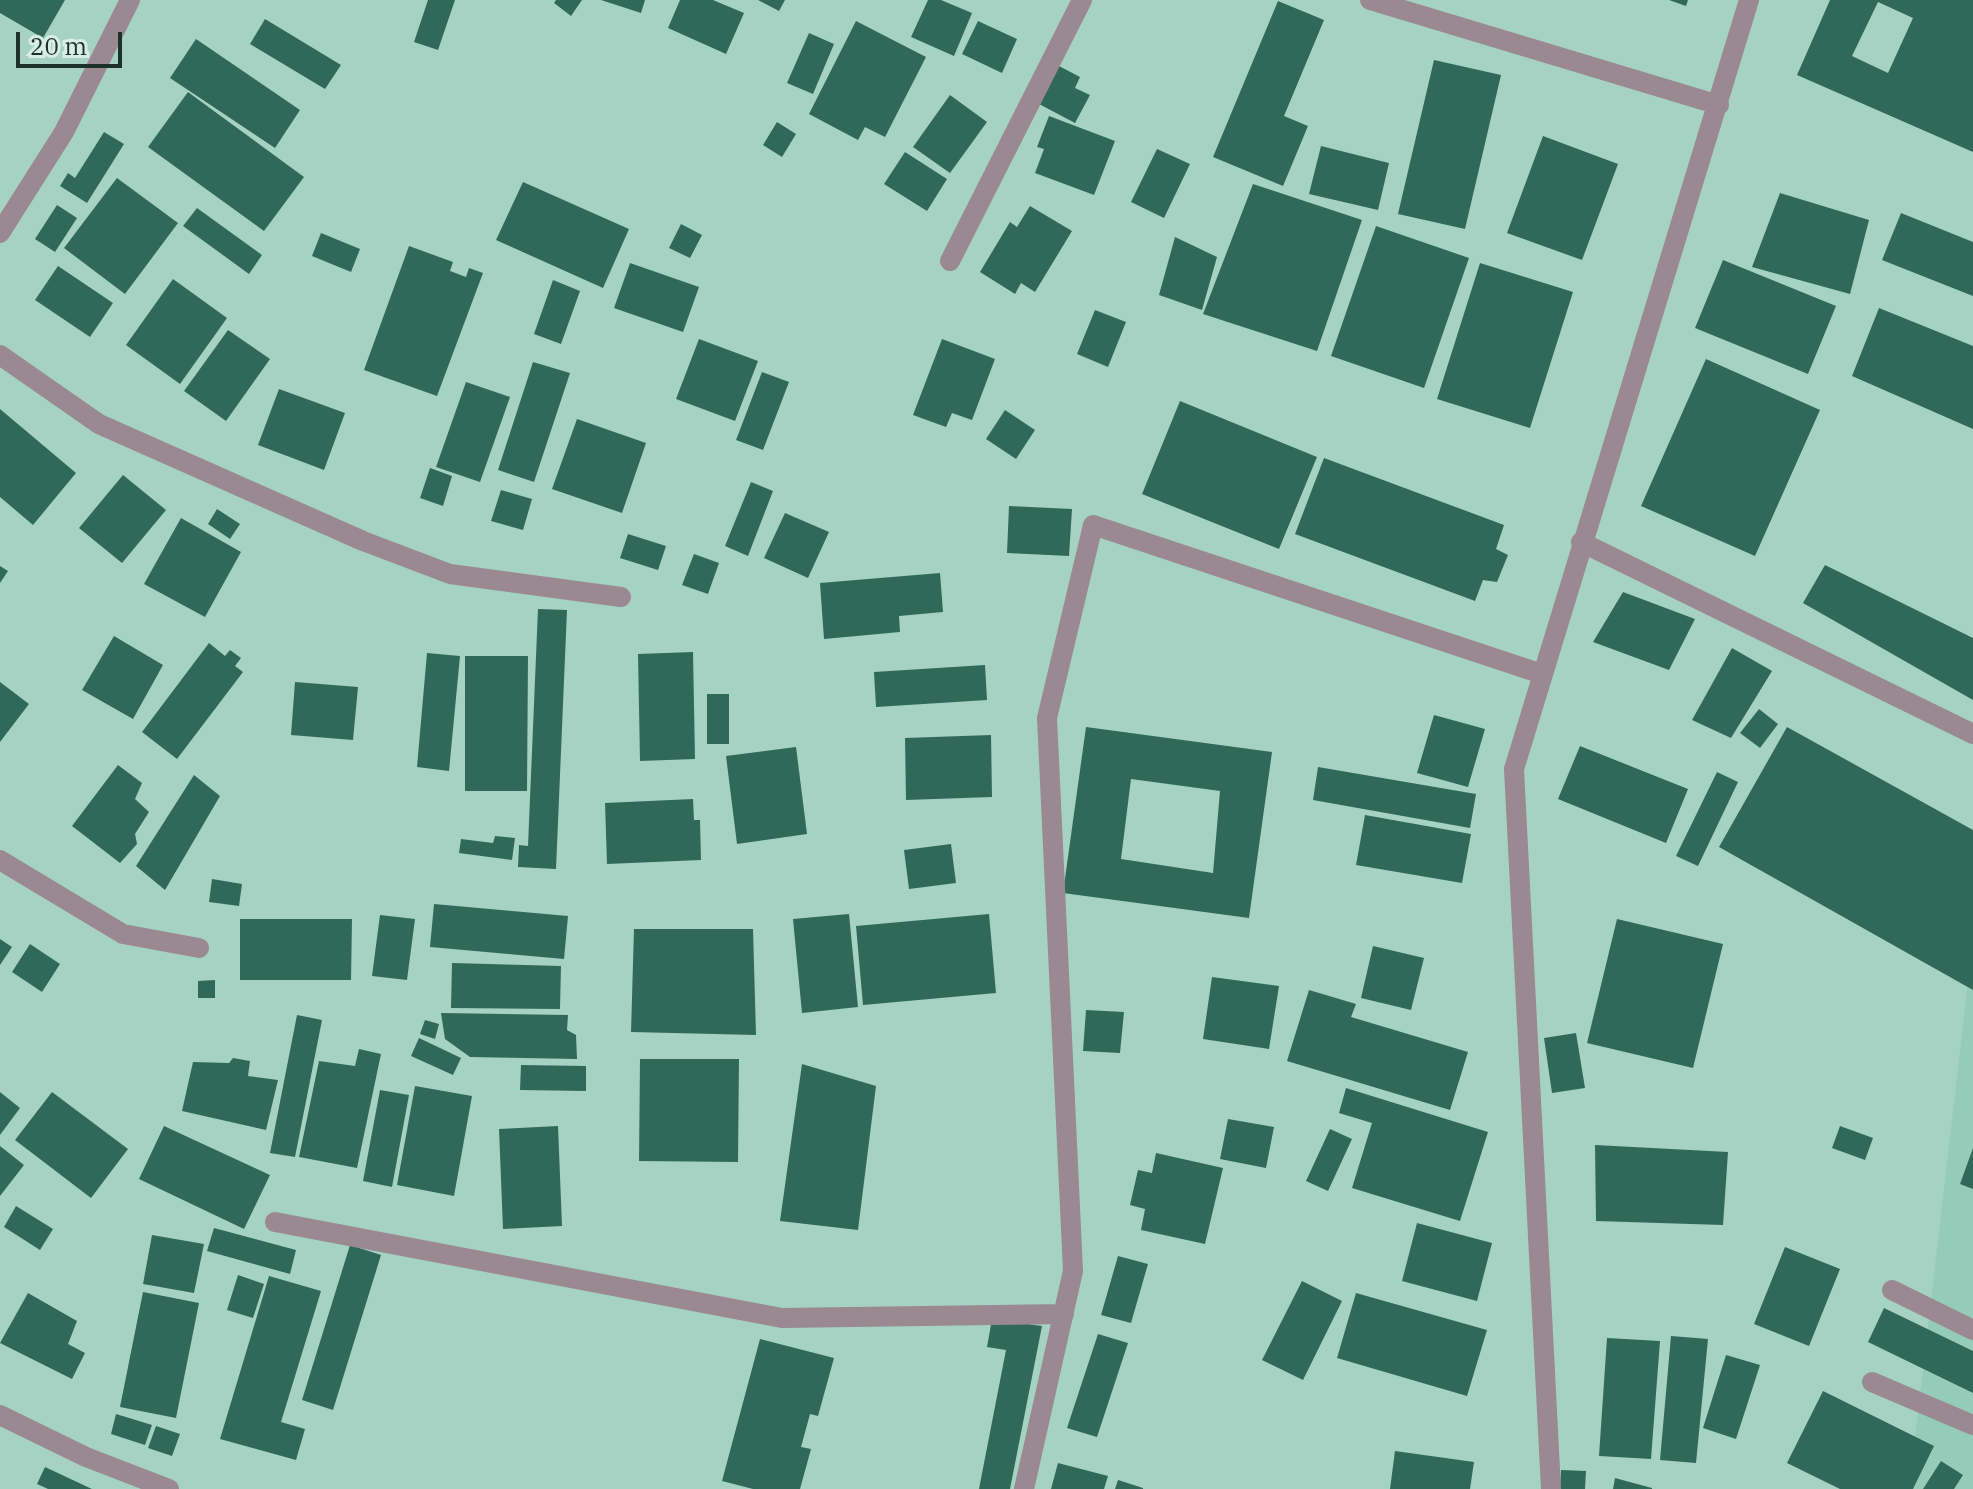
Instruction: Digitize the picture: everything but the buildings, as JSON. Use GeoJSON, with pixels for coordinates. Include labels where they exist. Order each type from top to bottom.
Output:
{"type":"FeatureCollection","features":[{"type":"Feature","properties":{"kind":"street"},"geometry":{"type":"LineString","coordinates":[[0,233],[64,132],[130,0]]}},
{"type":"Feature","properties":{"kind":"street"},"geometry":{"type":"LineString","coordinates":[[950,261],[1082,0]]}},
{"type":"Feature","properties":{"kind":"street"},"geometry":{"type":"LineString","coordinates":[[1370,0],[1719,105]]}},
{"type":"Feature","properties":{"kind":"street"},"geometry":{"type":"LineString","coordinates":[[1551,1489],[1514,769],[1749,0]]}},
{"type":"Feature","properties":{"kind":"street"},"geometry":{"type":"LineString","coordinates":[[0,355],[99,424],[363,541],[450,574],[621,597]]}},
{"type":"Feature","properties":{"kind":"street"},"geometry":{"type":"LineString","coordinates":[[1024,1489],[1073,1271],[1047,718],[1093,525],[1542,674]]}},
{"type":"Feature","properties":{"kind":"street"},"geometry":{"type":"LineString","coordinates":[[1581,542],[1973,734]]}},
{"type":"Feature","properties":{"kind":"street"},"geometry":{"type":"LineString","coordinates":[[0,860],[123,934],[199,948]]}},
{"type":"Feature","properties":{"kind":"street"},"geometry":{"type":"LineString","coordinates":[[275,1222],[782,1318],[1064,1314]]}},
{"type":"Feature","properties":{"kind":"street"},"geometry":{"type":"LineString","coordinates":[[1892,1290],[1973,1330]]}},
{"type":"Feature","properties":{"kind":"street"},"geometry":{"type":"LineString","coordinates":[[1872,1382],[1973,1425]]}},
{"type":"Feature","properties":{"kind":"street"},"geometry":{"type":"LineString","coordinates":[[0,1415],[86,1457],[169,1489]]}},
{"type":"Feature","properties":{"kind":"shaded area"},"geometry":{"type":"Polygon","coordinates":[[[1973,940],[1973,1489],[1909,1489],[1973,940]]]}}]}
